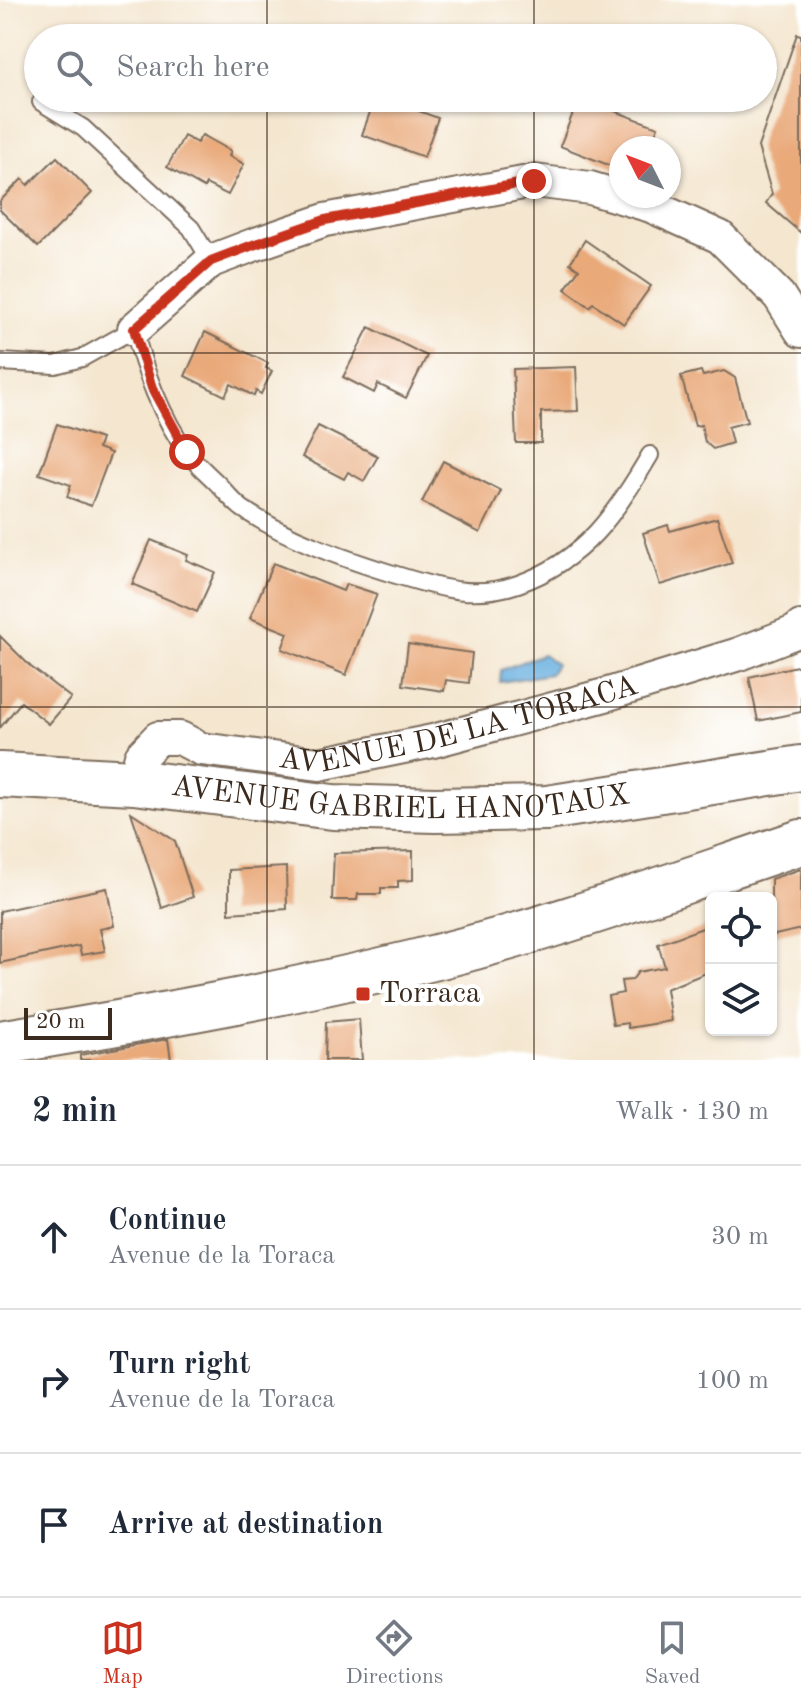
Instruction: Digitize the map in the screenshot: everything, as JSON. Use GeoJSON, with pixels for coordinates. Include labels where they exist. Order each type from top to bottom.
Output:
{"type":"FeatureCollection","features":[{"type":"Feature","properties":{"kind":"main road","name":"AVENUE GABRIEL HANOTAUX"},"geometry":{"type":"LineString","coordinates":[[0,775],[134,782],[333,807],[435,810],[547,808],[801,768]]}},
{"type":"Feature","properties":{"kind":"main road"},"geometry":{"type":"LineString","coordinates":[[0,1043],[164,1016],[413,963],[580,915],[801,842]]}},
{"type":"Feature","properties":{"kind":"street"},"geometry":{"type":"LineString","coordinates":[[134,329],[211,261],[325,220],[534,181],[590,188],[636,202],[720,237],[779,296],[801,331]]}},
{"type":"Feature","properties":{"kind":"street","name":"AVENUE DE LA TORACA"},"geometry":{"type":"LineString","coordinates":[[134,782],[141,756],[158,738],[180,738],[201,749],[319,764],[433,741],[605,695],[739,654],[801,627]]}},
{"type":"Feature","properties":{"kind":"lane"},"geometry":{"type":"LineString","coordinates":[[57,112],[83,128],[191,228],[211,261]]}},
{"type":"Feature","properties":{"kind":"lane"},"geometry":{"type":"LineString","coordinates":[[0,362],[55,365],[82,358],[134,329],[152,388],[187,452],[240,507],[283,533],[375,568],[452,592],[517,585],[559,565],[597,534],[624,501],[650,455]]}},
{"type":"Feature","properties":{"kind":"water"},"geometry":{"type":"Polygon","coordinates":[[[543,654],[556,664],[550,674],[500,682],[501,670],[543,654]]]}},
{"type":"Feature","properties":{"kind":"building"},"geometry":{"type":"Polygon","coordinates":[[[797,34],[801,35],[801,233],[766,203],[772,194],[758,147],[770,112],[777,112],[777,92],[797,34]]]}},
{"type":"Feature","properties":{"kind":"building"},"geometry":{"type":"Polygon","coordinates":[[[370,112],[422,112],[438,118],[424,157],[362,135],[370,112]]]}},
{"type":"Feature","properties":{"kind":"building"},"geometry":{"type":"Polygon","coordinates":[[[573,112],[617,112],[658,127],[655,136],[609,136],[609,165],[560,146],[573,112]]]}},
{"type":"Feature","properties":{"kind":"building"},"geometry":{"type":"Polygon","coordinates":[[[202,135],[231,151],[229,156],[244,164],[228,195],[206,184],[204,188],[167,167],[184,136],[197,143],[202,135]]]}},
{"type":"Feature","properties":{"kind":"building"},"geometry":{"type":"Polygon","coordinates":[[[57,157],[92,193],[38,247],[0,210],[0,201],[22,179],[28,185],[57,157]]]}},
{"type":"Feature","properties":{"kind":"building"},"geometry":{"type":"Polygon","coordinates":[[[585,240],[651,286],[624,324],[593,303],[590,307],[565,289],[579,269],[570,263],[585,240]]]}},
{"type":"Feature","properties":{"kind":"building"},"geometry":{"type":"Polygon","coordinates":[[[369,327],[427,356],[406,398],[378,384],[374,393],[343,377],[369,327]]]}},
{"type":"Feature","properties":{"kind":"building"},"geometry":{"type":"Polygon","coordinates":[[[205,332],[268,363],[266,368],[272,371],[261,394],[256,391],[254,396],[231,384],[225,396],[185,376],[205,332]]]}},
{"type":"Feature","properties":{"kind":"building"},"geometry":{"type":"Polygon","coordinates":[[[576,367],[578,411],[541,412],[541,443],[516,443],[513,369],[576,367]]]}},
{"type":"Feature","properties":{"kind":"building"},"geometry":{"type":"Polygon","coordinates":[[[701,371],[703,376],[724,371],[735,378],[747,422],[728,427],[732,443],[713,449],[705,442],[701,425],[695,426],[681,376],[701,371]]]}},
{"type":"Feature","properties":{"kind":"building"},"geometry":{"type":"Polygon","coordinates":[[[57,424],[101,439],[98,448],[111,453],[91,506],[67,497],[71,485],[39,474],[57,424]]]}},
{"type":"Feature","properties":{"kind":"building"},"geometry":{"type":"Polygon","coordinates":[[[318,426],[378,456],[364,481],[348,472],[344,479],[302,457],[318,426]]]}},
{"type":"Feature","properties":{"kind":"building"},"geometry":{"type":"Polygon","coordinates":[[[443,461],[501,491],[480,533],[422,502],[443,461]]]}},
{"type":"Feature","properties":{"kind":"building"},"geometry":{"type":"Polygon","coordinates":[[[717,518],[732,563],[660,585],[643,533],[668,525],[670,531],[717,518]]]}},
{"type":"Feature","properties":{"kind":"building"},"geometry":{"type":"Polygon","coordinates":[[[151,540],[188,555],[186,560],[215,572],[197,612],[132,584],[151,540]]]}},
{"type":"Feature","properties":{"kind":"building"},"geometry":{"type":"Polygon","coordinates":[[[273,563],[343,591],[346,584],[377,594],[346,675],[282,649],[288,633],[250,618],[273,563]]]}},
{"type":"Feature","properties":{"kind":"building"},"geometry":{"type":"Polygon","coordinates":[[[0,636],[31,667],[71,698],[49,724],[21,702],[0,728],[0,636]]]}},
{"type":"Feature","properties":{"kind":"building"},"geometry":{"type":"Polygon","coordinates":[[[408,644],[472,653],[469,683],[446,680],[444,691],[403,685],[408,644]]]}},
{"type":"Feature","properties":{"kind":"building"},"geometry":{"type":"Polygon","coordinates":[[[801,665],[801,712],[758,721],[749,677],[801,665]]]}},
{"type":"Feature","properties":{"kind":"building"},"geometry":{"type":"Polygon","coordinates":[[[131,812],[175,841],[193,897],[162,908],[131,812]]]}},
{"type":"Feature","properties":{"kind":"building"},"geometry":{"type":"Polygon","coordinates":[[[413,851],[413,880],[398,881],[398,888],[381,888],[381,894],[358,894],[357,900],[332,900],[334,853],[413,851]]]}},
{"type":"Feature","properties":{"kind":"building"},"geometry":{"type":"Polygon","coordinates":[[[286,867],[287,909],[229,913],[229,870],[286,867]]]}},
{"type":"Feature","properties":{"kind":"building"},"geometry":{"type":"Polygon","coordinates":[[[801,869],[801,929],[777,935],[777,892],[771,892],[771,879],[801,869]]]}},
{"type":"Feature","properties":{"kind":"building"},"geometry":{"type":"Polygon","coordinates":[[[107,888],[114,926],[100,929],[105,951],[81,955],[79,946],[0,963],[0,911],[107,888]]]}},
{"type":"Feature","properties":{"kind":"building"},"geometry":{"type":"Polygon","coordinates":[[[705,927],[705,973],[666,989],[671,1021],[628,1028],[627,1023],[613,1025],[608,996],[623,993],[621,981],[632,980],[638,972],[665,967],[658,944],[705,927]]]}},
{"type":"Feature","properties":{"kind":"building"},"geometry":{"type":"Polygon","coordinates":[[[359,1019],[362,1060],[325,1060],[326,1022],[359,1019]]]}},
{"type":"Feature","properties":{"kind":"building"},"geometry":{"type":"Polygon","coordinates":[[[168,1039],[171,1060],[80,1060],[80,1055],[168,1039]]]}},
{"type":"Feature","properties":{"kind":"place","name":"Torraca"},"geometry":{"type":"Point","coordinates":[363,994]}},
{"type":"Feature","properties":{"kind":"route"},"geometry":{"type":"LineString","coordinates":[[187,452],[152,388],[134,329],[211,261],[325,220],[534,181]]}}]}
